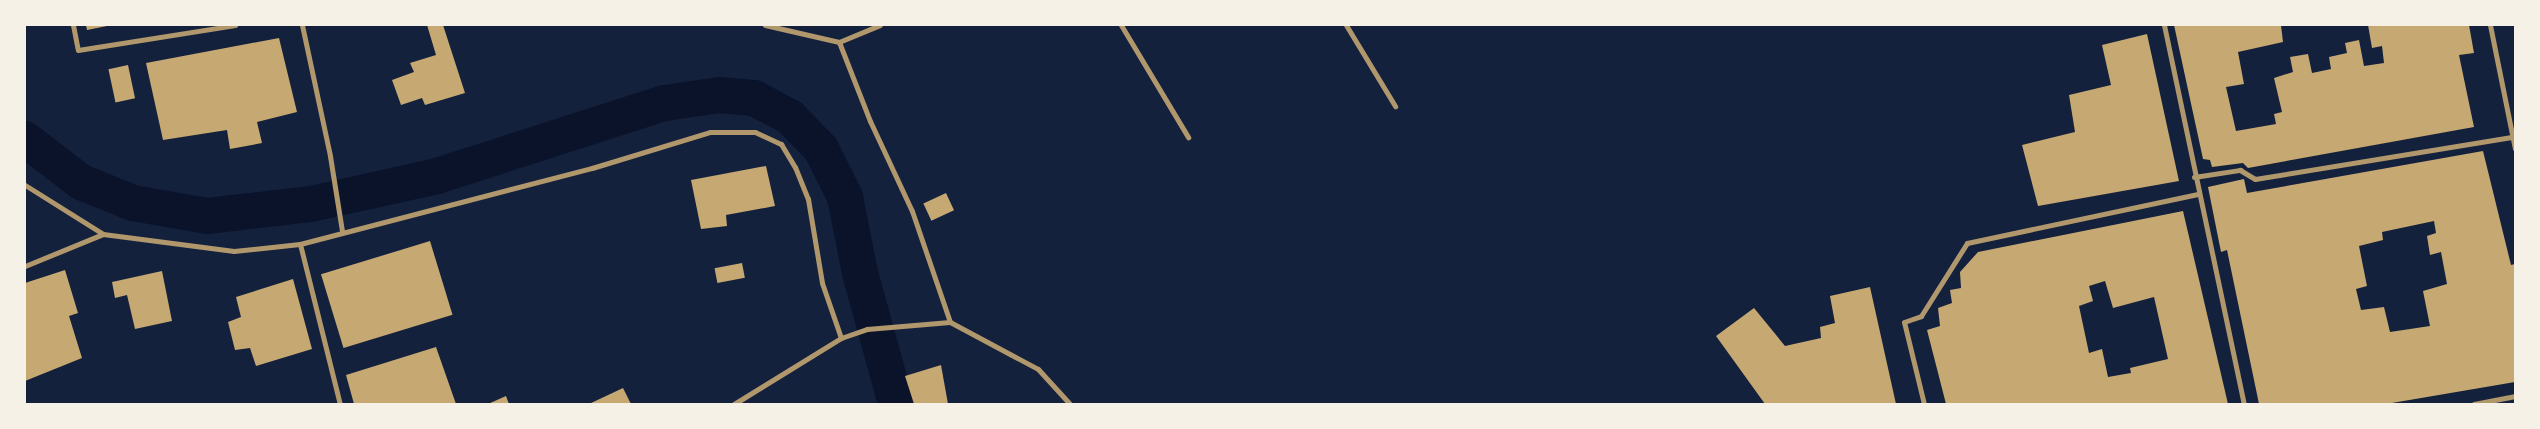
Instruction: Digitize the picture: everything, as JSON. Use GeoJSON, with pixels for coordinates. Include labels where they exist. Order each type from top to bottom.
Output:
{"type":"FeatureCollection","features":[{"type":"Feature","properties":{"kind":"street"},"geometry":{"type":"LineString","coordinates":[[73,25],[78,50],[235,25]]}},
{"type":"Feature","properties":{"kind":"street"},"geometry":{"type":"LineString","coordinates":[[302,25],[330,156],[342,232]]}},
{"type":"Feature","properties":{"kind":"street"},"geometry":{"type":"LineString","coordinates":[[765,25],[839,42],[876,26]]}},
{"type":"Feature","properties":{"kind":"street"},"geometry":{"type":"LineString","coordinates":[[1121,25],[1188,137]]}},
{"type":"Feature","properties":{"kind":"street"},"geometry":{"type":"LineString","coordinates":[[1346,25],[1395,106]]}},
{"type":"Feature","properties":{"kind":"street"},"geometry":{"type":"LineString","coordinates":[[2164,25],[2194,177],[2244,404]]}},
{"type":"Feature","properties":{"kind":"street"},"geometry":{"type":"LineString","coordinates":[[2490,25],[2515,149]]}},
{"type":"Feature","properties":{"kind":"street"},"geometry":{"type":"LineString","coordinates":[[839,42],[870,122],[912,211],[950,322]]}},
{"type":"Feature","properties":{"kind":"street"},"geometry":{"type":"LineString","coordinates":[[25,185],[103,234],[234,251],[300,244],[592,168],[710,132],[755,132],[781,144],[795,167],[808,199],[822,283],[841,338]]}},
{"type":"Feature","properties":{"kind":"street"},"geometry":{"type":"LineString","coordinates":[[2194,177],[2240,170],[2255,179],[2512,137]]}},
{"type":"Feature","properties":{"kind":"street"},"geometry":{"type":"LineString","coordinates":[[1924,404],[1904,322],[1921,316],[1967,243],[2198,194]]}},
{"type":"Feature","properties":{"kind":"street"},"geometry":{"type":"LineString","coordinates":[[25,266],[103,234]]}},
{"type":"Feature","properties":{"kind":"street"},"geometry":{"type":"LineString","coordinates":[[300,244],[340,404]]}},
{"type":"Feature","properties":{"kind":"street"},"geometry":{"type":"LineString","coordinates":[[734,404],[841,338],[867,329],[902,324],[950,322],[1038,369],[1070,404]]}},
{"type":"Feature","properties":{"kind":"street"},"geometry":{"type":"LineString","coordinates":[[2474,404],[2515,396]]}},
{"type":"Feature","properties":{"kind":"building"},"geometry":{"type":"Polygon","coordinates":[[[86,25],[107,25],[107,26],[87,30],[86,25]]]}},
{"type":"Feature","properties":{"kind":"building"},"geometry":{"type":"Polygon","coordinates":[[[427,25],[443,25],[465,93],[425,105],[422,98],[401,105],[392,80],[414,72],[410,63],[436,55],[427,25]]]}},
{"type":"Feature","properties":{"kind":"building"},"geometry":{"type":"Polygon","coordinates":[[[2174,25],[2281,25],[2283,42],[2238,52],[2244,84],[2226,87],[2236,131],[2276,124],[2274,114],[2282,112],[2274,78],[2293,72],[2290,57],[2308,54],[2312,73],[2331,69],[2329,57],[2347,53],[2345,43],[2359,40],[2364,66],[2384,63],[2382,46],[2372,48],[2368,25],[2469,25],[2474,53],[2459,55],[2474,127],[2248,168],[2243,163],[2212,167],[2210,160],[2203,159],[2174,25]]]}},
{"type":"Feature","properties":{"kind":"building"},"geometry":{"type":"Polygon","coordinates":[[[2147,34],[2179,181],[2038,206],[2022,145],[2075,132],[2069,95],[2111,85],[2102,45],[2147,34]]]}},
{"type":"Feature","properties":{"kind":"building"},"geometry":{"type":"Polygon","coordinates":[[[279,38],[297,112],[257,122],[262,143],[230,149],[227,130],[163,140],[146,63],[279,38]]]}},
{"type":"Feature","properties":{"kind":"building"},"geometry":{"type":"Polygon","coordinates":[[[128,65],[135,98],[116,102],[108,69],[128,65]]]}},
{"type":"Feature","properties":{"kind":"building"},"geometry":{"type":"Polygon","coordinates":[[[2483,151],[2511,265],[2515,264],[2515,382],[2386,404],[2259,404],[2227,250],[2221,252],[2208,187],[2244,179],[2247,193],[2483,151]],[[2434,221],[2382,232],[2383,240],[2359,246],[2367,286],[2356,289],[2361,310],[2384,307],[2390,332],[2430,326],[2423,291],[2447,284],[2441,252],[2430,255],[2427,236],[2436,233],[2434,221]]]}},
{"type":"Feature","properties":{"kind":"building"},"geometry":{"type":"Polygon","coordinates":[[[766,166],[775,206],[726,215],[727,226],[701,229],[691,180],[766,166]]]}},
{"type":"Feature","properties":{"kind":"building"},"geometry":{"type":"Polygon","coordinates":[[[946,193],[954,210],[931,221],[923,204],[946,193]]]}},
{"type":"Feature","properties":{"kind":"building"},"geometry":{"type":"Polygon","coordinates":[[[2183,211],[2228,404],[1946,404],[1927,330],[1940,326],[1938,308],[1952,303],[1950,290],[1961,288],[1960,272],[1978,252],[2183,211]],[[2105,281],[2089,286],[2093,301],[2079,306],[2089,353],[2102,349],[2108,377],[2131,373],[2130,368],[2168,359],[2154,297],[2113,308],[2105,281]]]}},
{"type":"Feature","properties":{"kind":"building"},"geometry":{"type":"Polygon","coordinates":[[[430,241],[453,315],[343,348],[321,274],[430,241]]]}},
{"type":"Feature","properties":{"kind":"building"},"geometry":{"type":"Polygon","coordinates":[[[742,263],[745,278],[717,283],[715,268],[742,263]]]}},
{"type":"Feature","properties":{"kind":"building"},"geometry":{"type":"Polygon","coordinates":[[[65,270],[78,313],[69,316],[82,358],[25,381],[25,283],[65,270]]]}},
{"type":"Feature","properties":{"kind":"building"},"geometry":{"type":"Polygon","coordinates":[[[162,271],[172,321],[135,329],[127,295],[115,298],[112,282],[162,271]]]}},
{"type":"Feature","properties":{"kind":"building"},"geometry":{"type":"Polygon","coordinates":[[[293,279],[312,349],[256,366],[250,348],[235,350],[228,322],[241,317],[236,297],[293,279]]]}},
{"type":"Feature","properties":{"kind":"building"},"geometry":{"type":"Polygon","coordinates":[[[1870,287],[1896,404],[1765,404],[1716,336],[1754,308],[1785,346],[1821,338],[1820,327],[1835,323],[1830,296],[1870,287]]]}},
{"type":"Feature","properties":{"kind":"building"},"geometry":{"type":"Polygon","coordinates":[[[436,347],[456,404],[354,404],[346,375],[436,347]]]}},
{"type":"Feature","properties":{"kind":"building"},"geometry":{"type":"Polygon","coordinates":[[[941,365],[948,404],[914,404],[905,376],[941,365]]]}},
{"type":"Feature","properties":{"kind":"building"},"geometry":{"type":"Polygon","coordinates":[[[623,388],[631,404],[589,404],[623,388]]]}},
{"type":"Feature","properties":{"kind":"building"},"geometry":{"type":"Polygon","coordinates":[[[506,396],[509,404],[488,404],[506,396]]]}},
{"type":"Feature","properties":{"kind":"waterway"},"geometry":{"type":"LineString","coordinates":[[25,139],[81,182],[133,203],[207,216],[311,204],[437,176],[665,103],[719,95],[754,98],[790,117],[821,149],[845,197],[860,273],[896,404]]}}]}
